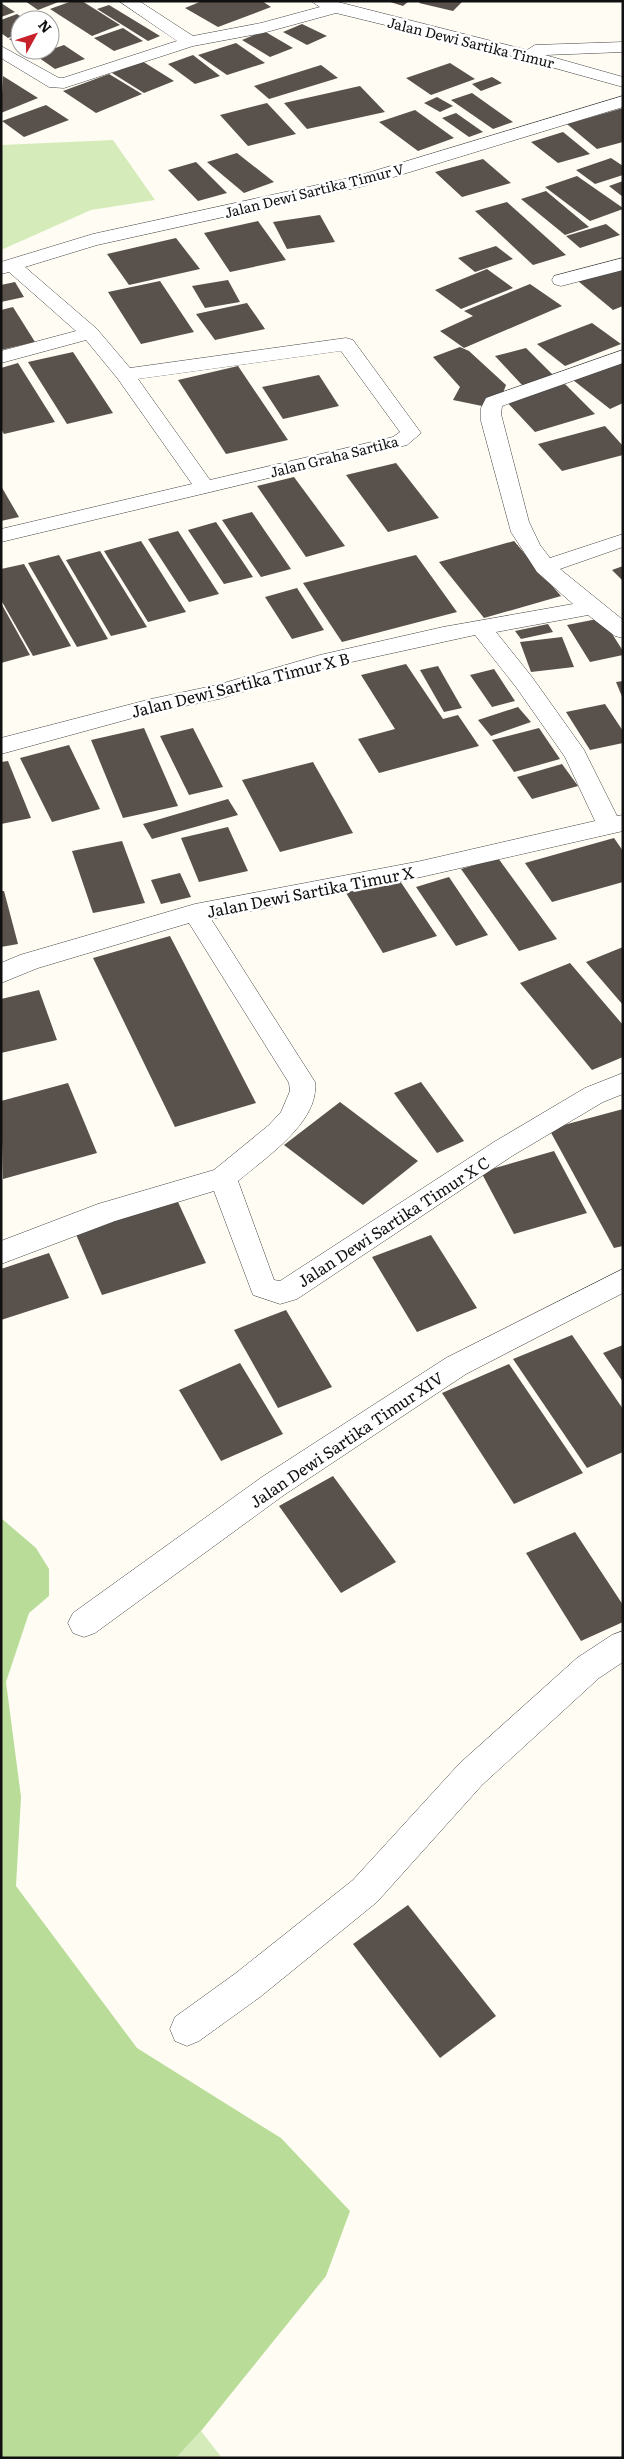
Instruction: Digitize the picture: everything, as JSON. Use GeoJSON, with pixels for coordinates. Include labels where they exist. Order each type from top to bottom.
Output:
{"type":"FeatureCollection","features":[{"type":"Feature","properties":{"kind":"street"},"geometry":{"type":"LineString","coordinates":[[127,1],[190,42]]}},
{"type":"Feature","properties":{"kind":"street","name":"Jalan Dewi Sartika Timur"},"geometry":{"type":"LineString","coordinates":[[320,1],[336,8],[509,50],[623,82]]}},
{"type":"Feature","properties":{"kind":"street"},"geometry":{"type":"LineString","coordinates":[[1,51],[55,83],[64,83],[190,42],[263,28],[336,8]]}},
{"type":"Feature","properties":{"kind":"street"},"geometry":{"type":"LineString","coordinates":[[509,50],[623,47]]}},
{"type":"Feature","properties":{"kind":"street","name":"Jalan Dewi Sartika Timur V"},"geometry":{"type":"LineString","coordinates":[[6,266],[93,240],[358,182],[537,129],[623,101]]}},
{"type":"Feature","properties":{"kind":"street"},"geometry":{"type":"LineString","coordinates":[[561,280],[623,264]]}},
{"type":"Feature","properties":{"kind":"street"},"geometry":{"type":"LineString","coordinates":[[6,266],[90,332],[126,375],[206,488]]}},
{"type":"Feature","properties":{"kind":"street"},"geometry":{"type":"LineString","coordinates":[[1,357],[90,332]]}},
{"type":"Feature","properties":{"kind":"street","name":"Jalan Graha Sartika"},"geometry":{"type":"LineString","coordinates":[[1,536],[400,441],[411,433],[346,344],[126,375]]}},
{"type":"Feature","properties":{"kind":"street"},"geometry":{"type":"LineString","coordinates":[[623,356],[493,402],[492,422],[503,455],[515,512],[522,532],[545,567],[623,631]]}},
{"type":"Feature","properties":{"kind":"street"},"geometry":{"type":"LineString","coordinates":[[545,567],[623,540]]}},
{"type":"Feature","properties":{"kind":"street","name":"Jalan Dewi Sartika Timur X B"},"geometry":{"type":"LineString","coordinates":[[1,746],[151,706],[219,692],[320,662],[481,628],[593,607]]}},
{"type":"Feature","properties":{"kind":"street"},"geometry":{"type":"LineString","coordinates":[[481,628],[524,682],[576,755],[616,824]]}},
{"type":"Feature","properties":{"kind":"street","name":"Jalan Dewi Sartika Timur X"},"geometry":{"type":"LineString","coordinates":[[1,974],[29,961],[195,913],[421,869],[616,824]]}},
{"type":"Feature","properties":{"kind":"street"},"geometry":{"type":"LineString","coordinates":[[1,1253],[108,1212],[223,1178],[278,1132],[292,1117],[303,1087],[302,1082],[195,913]]}},
{"type":"Feature","properties":{"kind":"street","name":"Jalan Dewi Sartika Timur X C"},"geometry":{"type":"LineString","coordinates":[[223,1178],[263,1287],[280,1293],[287,1291],[503,1149],[594,1095],[623,1082]]}},
{"type":"Feature","properties":{"kind":"street","name":"Jalan Dewi Sartika Timur XIV"},"geometry":{"type":"LineString","coordinates":[[84,1623],[273,1486],[456,1366],[623,1280]]}},
{"type":"Feature","properties":{"kind":"street"},"geometry":{"type":"LineString","coordinates":[[187,2029],[248,1985],[365,1891],[471,1774],[588,1668],[623,1644]]}},
{"type":"Feature","properties":{"kind":"green space"},"geometry":{"type":"Polygon","coordinates":[[[113,140],[155,200],[91,210],[1,250],[1,145],[113,140]]]}},
{"type":"Feature","properties":{"kind":"green space"},"geometry":{"type":"Polygon","coordinates":[[[1,1518],[36,1548],[49,1569],[49,1596],[29,1613],[6,1682],[21,1797],[16,1886],[137,2048],[281,2138],[350,2211],[326,2276],[201,2431],[176,2458],[1,2458],[1,1518]]]}},
{"type":"Feature","properties":{"kind":"green space"},"geometry":{"type":"Polygon","coordinates":[[[201,2431],[222,2458],[176,2458],[201,2431]]]}},
{"type":"Feature","properties":{"kind":"building"},"geometry":{"type":"Polygon","coordinates":[[[25,1],[61,1],[38,10],[25,1]]]}},
{"type":"Feature","properties":{"kind":"building"},"geometry":{"type":"Polygon","coordinates":[[[72,1],[82,1],[120,25],[92,36],[60,15],[60,10],[50,9],[72,1]]]}},
{"type":"Feature","properties":{"kind":"building"},"geometry":{"type":"Polygon","coordinates":[[[202,1],[262,1],[271,7],[218,27],[185,8],[202,1]]]}},
{"type":"Feature","properties":{"kind":"building"},"geometry":{"type":"Polygon","coordinates":[[[387,1],[409,1],[403,6],[387,1]]]}},
{"type":"Feature","properties":{"kind":"building"},"geometry":{"type":"Polygon","coordinates":[[[421,1],[463,1],[453,11],[419,3],[421,1]]]}},
{"type":"Feature","properties":{"kind":"building"},"geometry":{"type":"Polygon","coordinates":[[[1,3],[12,10],[10,10],[10,14],[1,17],[1,3]]]}},
{"type":"Feature","properties":{"kind":"building"},"geometry":{"type":"Polygon","coordinates":[[[109,5],[160,36],[148,41],[97,9],[109,5]]]}},
{"type":"Feature","properties":{"kind":"building"},"geometry":{"type":"Polygon","coordinates":[[[10,17],[10,37],[8,38],[1,33],[1,20],[10,17]]]}},
{"type":"Feature","properties":{"kind":"building"},"geometry":{"type":"Polygon","coordinates":[[[302,24],[327,36],[307,45],[283,32],[302,24]]]}},
{"type":"Feature","properties":{"kind":"building"},"geometry":{"type":"Polygon","coordinates":[[[123,28],[143,41],[114,51],[94,38],[123,28]]]}},
{"type":"Feature","properties":{"kind":"building"},"geometry":{"type":"Polygon","coordinates":[[[264,31],[293,48],[270,57],[242,40],[264,31]]]}},
{"type":"Feature","properties":{"kind":"building"},"geometry":{"type":"Polygon","coordinates":[[[236,43],[265,63],[227,75],[198,55],[236,43]]]}},
{"type":"Feature","properties":{"kind":"building"},"geometry":{"type":"Polygon","coordinates":[[[64,45],[85,59],[55,69],[42,60],[60,60],[60,46],[64,45]]]}},
{"type":"Feature","properties":{"kind":"building"},"geometry":{"type":"Polygon","coordinates":[[[193,55],[220,76],[195,84],[168,64],[193,55]]]}},
{"type":"Feature","properties":{"kind":"building"},"geometry":{"type":"Polygon","coordinates":[[[142,61],[174,81],[144,93],[112,73],[142,61]]]}},
{"type":"Feature","properties":{"kind":"building"},"geometry":{"type":"Polygon","coordinates":[[[450,63],[475,79],[431,95],[406,78],[450,63]]]}},
{"type":"Feature","properties":{"kind":"building"},"geometry":{"type":"Polygon","coordinates":[[[321,65],[338,78],[269,99],[254,86],[321,65]]]}},
{"type":"Feature","properties":{"kind":"building"},"geometry":{"type":"Polygon","coordinates":[[[109,74],[142,94],[96,113],[63,91],[109,74]]]}},
{"type":"Feature","properties":{"kind":"building"},"geometry":{"type":"Polygon","coordinates":[[[3,76],[38,98],[1,113],[3,76]]]}},
{"type":"Feature","properties":{"kind":"building"},"geometry":{"type":"Polygon","coordinates":[[[492,77],[502,83],[481,91],[472,84],[492,77]]]}},
{"type":"Feature","properties":{"kind":"building"},"geometry":{"type":"Polygon","coordinates":[[[360,86],[385,112],[307,129],[284,103],[360,86]]]}},
{"type":"Feature","properties":{"kind":"building"},"geometry":{"type":"Polygon","coordinates":[[[472,93],[513,122],[493,129],[451,100],[472,93]]]}},
{"type":"Feature","properties":{"kind":"building"},"geometry":{"type":"Polygon","coordinates":[[[437,97],[453,106],[440,112],[424,103],[437,97]]]}},
{"type":"Feature","properties":{"kind":"building"},"geometry":{"type":"Polygon","coordinates":[[[267,103],[296,134],[248,146],[220,115],[267,103]]]}},
{"type":"Feature","properties":{"kind":"building"},"geometry":{"type":"Polygon","coordinates":[[[46,105],[69,120],[24,137],[2,121],[46,105]]]}},
{"type":"Feature","properties":{"kind":"building"},"geometry":{"type":"Polygon","coordinates":[[[623,108],[623,142],[597,149],[567,124],[623,108]]]}},
{"type":"Feature","properties":{"kind":"building"},"geometry":{"type":"Polygon","coordinates":[[[415,110],[454,138],[418,151],[379,122],[415,110]]]}},
{"type":"Feature","properties":{"kind":"building"},"geometry":{"type":"Polygon","coordinates":[[[456,113],[483,132],[469,137],[442,118],[456,113]]]}},
{"type":"Feature","properties":{"kind":"building"},"geometry":{"type":"Polygon","coordinates":[[[563,132],[590,154],[558,163],[531,142],[563,132]]]}},
{"type":"Feature","properties":{"kind":"building"},"geometry":{"type":"Polygon","coordinates":[[[237,153],[274,182],[244,193],[207,162],[237,153]]]}},
{"type":"Feature","properties":{"kind":"building"},"geometry":{"type":"Polygon","coordinates":[[[611,158],[623,166],[623,175],[595,184],[576,170],[611,158]]]}},
{"type":"Feature","properties":{"kind":"building"},"geometry":{"type":"Polygon","coordinates":[[[483,159],[511,183],[462,197],[435,172],[483,159]]]}},
{"type":"Feature","properties":{"kind":"building"},"geometry":{"type":"Polygon","coordinates":[[[196,162],[227,193],[198,201],[168,170],[196,162]]]}},
{"type":"Feature","properties":{"kind":"building"},"geometry":{"type":"Polygon","coordinates":[[[577,176],[623,209],[590,221],[545,187],[577,176]]]}},
{"type":"Feature","properties":{"kind":"building"},"geometry":{"type":"Polygon","coordinates":[[[623,181],[623,197],[609,186],[623,181]]]}},
{"type":"Feature","properties":{"kind":"building"},"geometry":{"type":"Polygon","coordinates":[[[546,191],[589,227],[565,235],[521,199],[546,191]]]}},
{"type":"Feature","properties":{"kind":"building"},"geometry":{"type":"Polygon","coordinates":[[[507,202],[566,255],[533,265],[475,211],[507,202]]]}},
{"type":"Feature","properties":{"kind":"building"},"geometry":{"type":"Polygon","coordinates":[[[320,215],[335,242],[287,249],[273,222],[320,215]]]}},
{"type":"Feature","properties":{"kind":"building"},"geometry":{"type":"Polygon","coordinates":[[[258,221],[286,260],[230,272],[204,233],[258,221]]]}},
{"type":"Feature","properties":{"kind":"building"},"geometry":{"type":"Polygon","coordinates":[[[606,224],[620,235],[580,248],[566,236],[606,224]]]}},
{"type":"Feature","properties":{"kind":"building"},"geometry":{"type":"Polygon","coordinates":[[[176,238],[200,269],[129,285],[107,254],[176,238]]]}},
{"type":"Feature","properties":{"kind":"building"},"geometry":{"type":"Polygon","coordinates":[[[496,246],[513,259],[475,272],[458,258],[496,246]]]}},
{"type":"Feature","properties":{"kind":"building"},"geometry":{"type":"Polygon","coordinates":[[[623,266],[623,306],[613,310],[578,281],[623,266]]]}},
{"type":"Feature","properties":{"kind":"building"},"geometry":{"type":"Polygon","coordinates":[[[487,269],[513,288],[461,309],[435,290],[487,269]]]}},
{"type":"Feature","properties":{"kind":"building"},"geometry":{"type":"Polygon","coordinates":[[[228,280],[240,302],[205,308],[192,286],[228,280]]]}},
{"type":"Feature","properties":{"kind":"building"},"geometry":{"type":"Polygon","coordinates":[[[160,281],[194,332],[141,344],[108,292],[160,281]]]}},
{"type":"Feature","properties":{"kind":"building"},"geometry":{"type":"Polygon","coordinates":[[[15,282],[24,297],[1,302],[1,285],[15,282]]]}},
{"type":"Feature","properties":{"kind":"building"},"geometry":{"type":"Polygon","coordinates":[[[530,284],[562,306],[464,348],[440,331],[473,316],[464,311],[530,284]]]}},
{"type":"Feature","properties":{"kind":"building"},"geometry":{"type":"Polygon","coordinates":[[[247,303],[265,329],[215,340],[196,314],[247,303]]]}},
{"type":"Feature","properties":{"kind":"building"},"geometry":{"type":"Polygon","coordinates":[[[13,307],[35,342],[1,350],[1,310],[13,307]]]}},
{"type":"Feature","properties":{"kind":"building"},"geometry":{"type":"Polygon","coordinates":[[[592,323],[621,344],[565,366],[537,344],[592,323]]]}},
{"type":"Feature","properties":{"kind":"building"},"geometry":{"type":"Polygon","coordinates":[[[460,347],[469,351],[506,385],[503,393],[494,395],[487,407],[453,400],[460,387],[433,357],[460,347]]]}},
{"type":"Feature","properties":{"kind":"building"},"geometry":{"type":"Polygon","coordinates":[[[526,348],[555,377],[523,386],[495,356],[526,348]]]}},
{"type":"Feature","properties":{"kind":"building"},"geometry":{"type":"Polygon","coordinates":[[[73,352],[113,413],[67,424],[28,362],[73,352]]]}},
{"type":"Feature","properties":{"kind":"building"},"geometry":{"type":"Polygon","coordinates":[[[623,360],[623,403],[610,409],[573,380],[623,360]]]}},
{"type":"Feature","properties":{"kind":"building"},"geometry":{"type":"Polygon","coordinates":[[[18,363],[55,422],[4,434],[1,429],[1,368],[18,363]]]}},
{"type":"Feature","properties":{"kind":"building"},"geometry":{"type":"Polygon","coordinates":[[[238,366],[288,440],[226,454],[178,380],[238,366]]]}},
{"type":"Feature","properties":{"kind":"building"},"geometry":{"type":"Polygon","coordinates":[[[319,375],[339,406],[283,419],[262,387],[319,375]]]}},
{"type":"Feature","properties":{"kind":"building"},"geometry":{"type":"Polygon","coordinates":[[[565,384],[595,414],[535,432],[506,401],[565,384]]]}},
{"type":"Feature","properties":{"kind":"building"},"geometry":{"type":"Polygon","coordinates":[[[605,426],[623,446],[623,455],[562,471],[538,444],[605,426]]]}},
{"type":"Feature","properties":{"kind":"building"},"geometry":{"type":"Polygon","coordinates":[[[396,463],[439,518],[388,532],[346,475],[396,463]]]}},
{"type":"Feature","properties":{"kind":"building"},"geometry":{"type":"Polygon","coordinates":[[[294,477],[345,546],[306,557],[257,486],[294,477]]]}},
{"type":"Feature","properties":{"kind":"building"},"geometry":{"type":"Polygon","coordinates":[[[1,486],[19,517],[1,521],[1,486]]]}},
{"type":"Feature","properties":{"kind":"building"},"geometry":{"type":"Polygon","coordinates":[[[252,512],[291,569],[261,577],[222,520],[252,512]]]}},
{"type":"Feature","properties":{"kind":"building"},"geometry":{"type":"Polygon","coordinates":[[[216,522],[253,577],[224,584],[188,530],[216,522]]]}},
{"type":"Feature","properties":{"kind":"building"},"geometry":{"type":"Polygon","coordinates":[[[178,531],[219,594],[189,602],[148,539],[178,531]]]}},
{"type":"Feature","properties":{"kind":"building"},"geometry":{"type":"Polygon","coordinates":[[[141,541],[186,612],[148,622],[104,551],[141,541]]]}},
{"type":"Feature","properties":{"kind":"building"},"geometry":{"type":"Polygon","coordinates":[[[514,541],[561,596],[484,618],[439,562],[514,541]]]}},
{"type":"Feature","properties":{"kind":"building"},"geometry":{"type":"Polygon","coordinates":[[[100,551],[147,627],[111,636],[66,560],[100,551]]]}},
{"type":"Feature","properties":{"kind":"building"},"geometry":{"type":"Polygon","coordinates":[[[59,555],[108,639],[77,647],[28,563],[59,555]]]}},
{"type":"Feature","properties":{"kind":"building"},"geometry":{"type":"Polygon","coordinates":[[[416,555],[457,612],[342,642],[303,583],[416,555]]]}},
{"type":"Feature","properties":{"kind":"building"},"geometry":{"type":"Polygon","coordinates":[[[24,564],[71,646],[33,656],[1,600],[1,569],[24,564]]]}},
{"type":"Feature","properties":{"kind":"building"},"geometry":{"type":"Polygon","coordinates":[[[623,566],[623,581],[612,570],[623,566]]]}},
{"type":"Feature","properties":{"kind":"building"},"geometry":{"type":"Polygon","coordinates":[[[297,588],[324,630],[292,639],[265,597],[297,588]]]}},
{"type":"Feature","properties":{"kind":"building"},"geometry":{"type":"Polygon","coordinates":[[[1,603],[30,655],[1,663],[1,603]]]}},
{"type":"Feature","properties":{"kind":"building"},"geometry":{"type":"Polygon","coordinates":[[[602,618],[623,651],[623,655],[590,662],[567,625],[602,618]]]}},
{"type":"Feature","properties":{"kind":"building"},"geometry":{"type":"Polygon","coordinates":[[[548,624],[553,632],[521,639],[515,631],[548,624]]]}},
{"type":"Feature","properties":{"kind":"building"},"geometry":{"type":"Polygon","coordinates":[[[562,637],[574,667],[531,672],[520,642],[562,637]]]}},
{"type":"Feature","properties":{"kind":"building"},"geometry":{"type":"Polygon","coordinates":[[[406,664],[443,719],[458,715],[479,746],[379,773],[358,739],[395,729],[361,675],[406,664]]]}},
{"type":"Feature","properties":{"kind":"building"},"geometry":{"type":"Polygon","coordinates":[[[438,666],[462,708],[444,712],[420,670],[438,666]]]}},
{"type":"Feature","properties":{"kind":"building"},"geometry":{"type":"Polygon","coordinates":[[[494,669],[515,701],[492,707],[470,675],[494,669]]]}},
{"type":"Feature","properties":{"kind":"building"},"geometry":{"type":"Polygon","coordinates":[[[623,681],[623,699],[616,682],[623,681]]]}},
{"type":"Feature","properties":{"kind":"building"},"geometry":{"type":"Polygon","coordinates":[[[605,704],[623,731],[623,743],[590,750],[566,712],[605,704]]]}},
{"type":"Feature","properties":{"kind":"building"},"geometry":{"type":"Polygon","coordinates":[[[518,707],[531,722],[491,736],[478,720],[518,707]]]}},
{"type":"Feature","properties":{"kind":"building"},"geometry":{"type":"Polygon","coordinates":[[[144,728],[178,806],[123,818],[91,740],[144,728]]]}},
{"type":"Feature","properties":{"kind":"building"},"geometry":{"type":"Polygon","coordinates":[[[193,728],[223,787],[189,795],[160,736],[193,728]]]}},
{"type":"Feature","properties":{"kind":"building"},"geometry":{"type":"Polygon","coordinates":[[[539,728],[560,759],[514,772],[492,740],[539,728]]]}},
{"type":"Feature","properties":{"kind":"building"},"geometry":{"type":"Polygon","coordinates":[[[69,745],[100,809],[52,822],[20,758],[69,745]]]}},
{"type":"Feature","properties":{"kind":"building"},"geometry":{"type":"Polygon","coordinates":[[[8,761],[31,818],[1,824],[1,762],[8,761]]]}},
{"type":"Feature","properties":{"kind":"building"},"geometry":{"type":"Polygon","coordinates":[[[313,762],[353,833],[280,852],[242,780],[313,762]]]}},
{"type":"Feature","properties":{"kind":"building"},"geometry":{"type":"Polygon","coordinates":[[[562,764],[578,786],[532,799],[517,777],[562,764]]]}},
{"type":"Feature","properties":{"kind":"building"},"geometry":{"type":"Polygon","coordinates":[[[228,799],[238,815],[152,839],[143,824],[228,799]]]}},
{"type":"Feature","properties":{"kind":"building"},"geometry":{"type":"Polygon","coordinates":[[[228,827],[248,871],[199,882],[181,838],[228,827]]]}},
{"type":"Feature","properties":{"kind":"building"},"geometry":{"type":"Polygon","coordinates":[[[614,838],[623,851],[623,882],[552,902],[525,863],[614,838]]]}},
{"type":"Feature","properties":{"kind":"building"},"geometry":{"type":"Polygon","coordinates":[[[122,841],[145,903],[93,913],[72,851],[122,841]]]}},
{"type":"Feature","properties":{"kind":"building"},"geometry":{"type":"Polygon","coordinates":[[[498,858],[557,939],[519,951],[461,869],[498,858]]]}},
{"type":"Feature","properties":{"kind":"building"},"geometry":{"type":"Polygon","coordinates":[[[180,873],[191,897],[161,904],[151,880],[180,873]]]}},
{"type":"Feature","properties":{"kind":"building"},"geometry":{"type":"Polygon","coordinates":[[[449,877],[488,935],[456,946],[416,887],[449,877]]]}},
{"type":"Feature","properties":{"kind":"building"},"geometry":{"type":"Polygon","coordinates":[[[398,878],[437,936],[383,953],[346,893],[398,878]]]}},
{"type":"Feature","properties":{"kind":"building"},"geometry":{"type":"Polygon","coordinates":[[[1,891],[4,891],[18,944],[1,947],[1,891]]]}},
{"type":"Feature","properties":{"kind":"building"},"geometry":{"type":"Polygon","coordinates":[[[170,936],[256,1103],[175,1127],[93,958],[170,936]]]}},
{"type":"Feature","properties":{"kind":"building"},"geometry":{"type":"Polygon","coordinates":[[[623,947],[623,1005],[586,962],[623,947]]]}},
{"type":"Feature","properties":{"kind":"building"},"geometry":{"type":"Polygon","coordinates":[[[570,963],[623,1025],[623,1057],[592,1070],[520,983],[570,963]]]}},
{"type":"Feature","properties":{"kind":"building"},"geometry":{"type":"Polygon","coordinates":[[[39,990],[57,1040],[1,1053],[1,999],[39,990]]]}},
{"type":"Feature","properties":{"kind":"building"},"geometry":{"type":"Polygon","coordinates":[[[421,1082],[464,1141],[437,1153],[394,1093],[421,1082]]]}},
{"type":"Feature","properties":{"kind":"building"},"geometry":{"type":"Polygon","coordinates":[[[68,1083],[97,1153],[3,1179],[1,1101],[68,1083]]]}},
{"type":"Feature","properties":{"kind":"building"},"geometry":{"type":"Polygon","coordinates":[[[340,1102],[418,1161],[363,1205],[284,1145],[340,1102]]]}},
{"type":"Feature","properties":{"kind":"building"},"geometry":{"type":"Polygon","coordinates":[[[623,1109],[623,1246],[614,1248],[549,1129],[623,1109]]]}},
{"type":"Feature","properties":{"kind":"building"},"geometry":{"type":"Polygon","coordinates":[[[554,1151],[587,1213],[514,1234],[481,1172],[554,1151]]]}},
{"type":"Feature","properties":{"kind":"building"},"geometry":{"type":"Polygon","coordinates":[[[178,1202],[206,1263],[102,1295],[75,1232],[178,1202]]]}},
{"type":"Feature","properties":{"kind":"building"},"geometry":{"type":"Polygon","coordinates":[[[431,1235],[477,1308],[417,1332],[372,1257],[431,1235]]]}},
{"type":"Feature","properties":{"kind":"building"},"geometry":{"type":"Polygon","coordinates":[[[49,1253],[69,1298],[1,1320],[1,1269],[49,1253]]]}},
{"type":"Feature","properties":{"kind":"building"},"geometry":{"type":"Polygon","coordinates":[[[286,1310],[332,1387],[278,1408],[234,1330],[286,1310]]]}},
{"type":"Feature","properties":{"kind":"building"},"geometry":{"type":"Polygon","coordinates":[[[572,1335],[623,1409],[623,1452],[587,1468],[513,1359],[572,1335]]]}},
{"type":"Feature","properties":{"kind":"building"},"geometry":{"type":"Polygon","coordinates":[[[623,1345],[623,1382],[603,1353],[623,1345]]]}},
{"type":"Feature","properties":{"kind":"building"},"geometry":{"type":"Polygon","coordinates":[[[240,1363],[283,1434],[221,1461],[179,1390],[240,1363]]]}},
{"type":"Feature","properties":{"kind":"building"},"geometry":{"type":"Polygon","coordinates":[[[509,1364],[583,1473],[514,1504],[442,1393],[509,1364]]]}},
{"type":"Feature","properties":{"kind":"building"},"geometry":{"type":"Polygon","coordinates":[[[333,1476],[396,1562],[341,1593],[279,1506],[333,1476]]]}},
{"type":"Feature","properties":{"kind":"building"},"geometry":{"type":"Polygon","coordinates":[[[575,1532],[623,1605],[623,1622],[581,1641],[526,1553],[575,1532]]]}},
{"type":"Feature","properties":{"kind":"building"},"geometry":{"type":"Polygon","coordinates":[[[408,1905],[496,2016],[440,2058],[353,1944],[408,1905]]]}}]}
